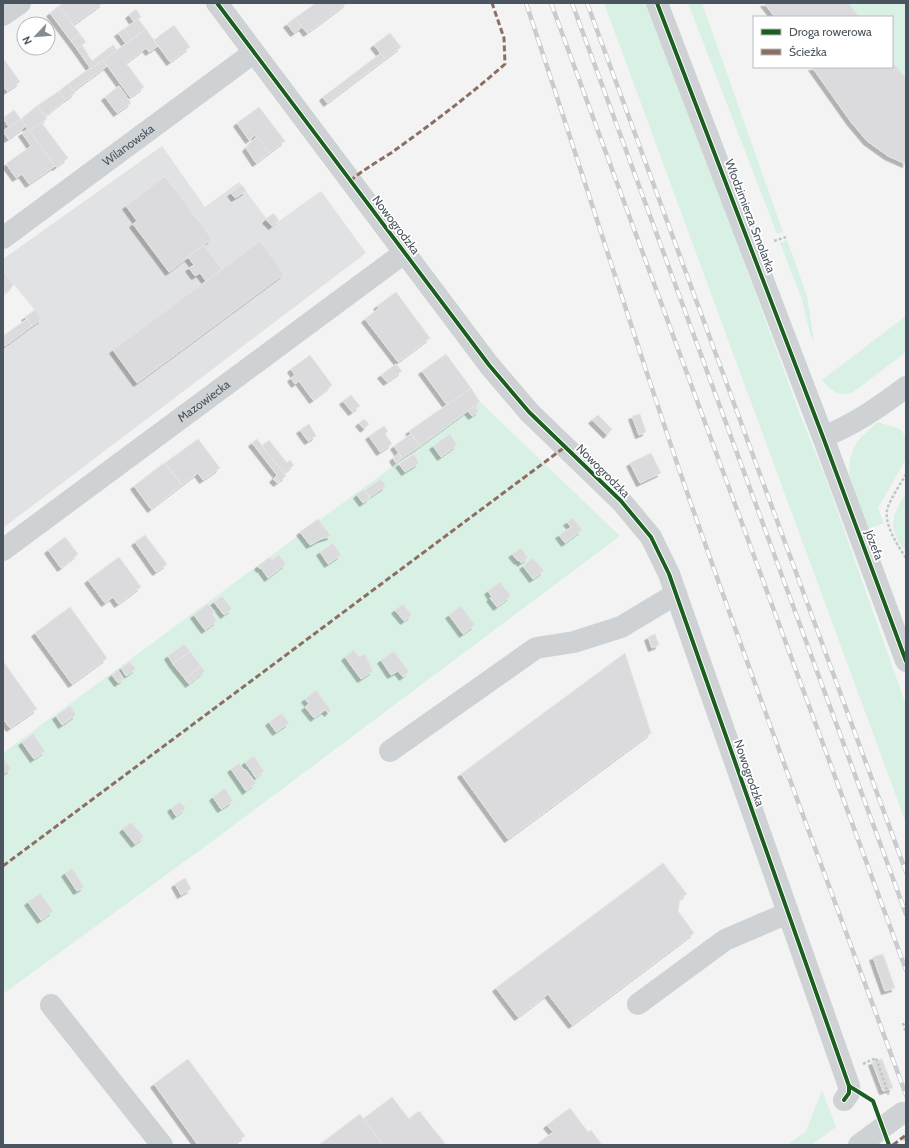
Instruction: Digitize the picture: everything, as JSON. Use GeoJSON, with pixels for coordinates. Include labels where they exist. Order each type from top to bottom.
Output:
{"type":"FeatureCollection","features":[{"type":"Feature","properties":{"kind":"street"},"geometry":{"type":"LineString","coordinates":[[3,15],[20,3]]}},
{"type":"Feature","properties":{"kind":"street","name":"Nowogrodzka"},"geometry":{"type":"LineString","coordinates":[[217,3],[253,53],[489,365],[529,412],[621,501],[651,537],[669,574],[849,1086],[849,1093],[844,1100]]}},
{"type":"Feature","properties":{"kind":"street","name":"Włodzimierza Smolarka"},"geometry":{"type":"LineString","coordinates":[[658,3],[822,437]]}},
{"type":"Feature","properties":{"kind":"street","name":"Wilanowska"},"geometry":{"type":"LineString","coordinates":[[3,238],[253,53]]}},
{"type":"Feature","properties":{"kind":"street","name":"Mazowiecka"},"geometry":{"type":"LineString","coordinates":[[3,550],[404,253]]}},
{"type":"Feature","properties":{"kind":"street"},"geometry":{"type":"LineString","coordinates":[[822,437],[853,424],[868,415],[906,387]]}},
{"type":"Feature","properties":{"kind":"street","name":"Józefa"},"geometry":{"type":"LineString","coordinates":[[822,437],[906,661]]}},
{"type":"Feature","properties":{"kind":"street"},"geometry":{"type":"LineString","coordinates":[[390,751],[536,648],[574,642],[621,627],[676,594]]}},
{"type":"Feature","properties":{"kind":"street"},"geometry":{"type":"LineString","coordinates":[[638,1004],[725,940],[788,913]]}},
{"type":"Feature","properties":{"kind":"street"},"geometry":{"type":"LineString","coordinates":[[51,1005],[162,1145]]}},
{"type":"Feature","properties":{"kind":"street"},"geometry":{"type":"LineString","coordinates":[[859,1145],[896,1106]]}},
{"type":"Feature","properties":{"kind":"path"},"geometry":{"type":"LineString","coordinates":[[774,241],[786,237]]}},
{"type":"Feature","properties":{"kind":"path"},"geometry":{"type":"LineString","coordinates":[[906,474],[888,508],[887,522],[906,558]]}},
{"type":"Feature","properties":{"kind":"path"},"geometry":{"type":"LineString","coordinates":[[903,1023],[906,1033]]}},
{"type":"Feature","properties":{"kind":"path"},"geometry":{"type":"LineString","coordinates":[[861,1065],[876,1058],[896,1106]]}},
{"type":"Feature","properties":{"kind":"path"},"geometry":{"type":"LineString","coordinates":[[903,1137],[906,1144]]}},
{"type":"Feature","properties":{"kind":"shaded area"},"geometry":{"type":"Polygon","coordinates":[[[162,146],[205,207],[239,182],[272,226],[321,191],[366,253],[3,528],[3,348],[42,319],[3,271],[3,259],[162,146]]]}},
{"type":"Feature","properties":{"kind":"green space"},"geometry":{"type":"Polygon","coordinates":[[[604,3],[645,3],[735,237],[802,420],[826,479],[906,705],[906,823],[604,3]]]}},
{"type":"Feature","properties":{"kind":"green space"},"geometry":{"type":"Polygon","coordinates":[[[688,3],[702,3],[783,232],[777,234],[688,3]]]}},
{"type":"Feature","properties":{"kind":"green space"},"geometry":{"type":"Polygon","coordinates":[[[764,3],[906,3],[906,164],[882,152],[863,136],[851,122],[891,68],[893,68],[893,16],[774,16],[764,3]]]}},
{"type":"Feature","properties":{"kind":"green space"},"geometry":{"type":"Polygon","coordinates":[[[787,240],[807,296],[814,341],[811,337],[801,297],[780,243],[787,240]]]}},
{"type":"Feature","properties":{"kind":"green space"},"geometry":{"type":"Polygon","coordinates":[[[906,316],[906,352],[852,393],[843,394],[835,392],[822,380],[906,316]]]}},
{"type":"Feature","properties":{"kind":"green space"},"geometry":{"type":"Polygon","coordinates":[[[480,402],[620,536],[214,840],[3,994],[3,753],[480,402]]]}},
{"type":"Feature","properties":{"kind":"green space"},"geometry":{"type":"Polygon","coordinates":[[[878,422],[900,429],[906,437],[906,459],[878,508],[884,523],[868,529],[849,474],[850,460],[854,447],[860,438],[878,422]]]}},
{"type":"Feature","properties":{"kind":"green space"},"geometry":{"type":"Polygon","coordinates":[[[906,493],[906,552],[896,536],[893,522],[897,509],[906,493]]]}},
{"type":"Feature","properties":{"kind":"green space"},"geometry":{"type":"Polygon","coordinates":[[[822,1090],[836,1127],[811,1145],[787,1145],[806,1131],[822,1090]]]}},
{"type":"Feature","properties":{"kind":"building"},"geometry":{"type":"Polygon","coordinates":[[[63,3],[103,3],[73,25],[59,6],[63,3]]]}},
{"type":"Feature","properties":{"kind":"building"},"geometry":{"type":"Polygon","coordinates":[[[316,3],[347,3],[307,33],[295,18],[316,3]]]}},
{"type":"Feature","properties":{"kind":"building"},"geometry":{"type":"Polygon","coordinates":[[[764,3],[849,3],[858,16],[774,16],[764,3]]]}},
{"type":"Feature","properties":{"kind":"building"},"geometry":{"type":"Polygon","coordinates":[[[59,6],[80,34],[71,41],[56,21],[56,16],[52,16],[50,13],[59,6]]]}},
{"type":"Feature","properties":{"kind":"building"},"geometry":{"type":"Polygon","coordinates":[[[136,9],[141,17],[134,22],[129,15],[136,9]]]}},
{"type":"Feature","properties":{"kind":"building"},"geometry":{"type":"Polygon","coordinates":[[[295,18],[302,27],[294,33],[287,24],[295,18]]]}},
{"type":"Feature","properties":{"kind":"building"},"geometry":{"type":"Polygon","coordinates":[[[138,19],[146,29],[132,39],[124,29],[138,19]]]}},
{"type":"Feature","properties":{"kind":"building"},"geometry":{"type":"Polygon","coordinates":[[[174,25],[190,47],[170,62],[154,40],[174,25]]]}},
{"type":"Feature","properties":{"kind":"building"},"geometry":{"type":"Polygon","coordinates":[[[124,29],[132,39],[126,44],[118,33],[124,29]]]}},
{"type":"Feature","properties":{"kind":"building"},"geometry":{"type":"Polygon","coordinates":[[[146,29],[158,46],[149,52],[146,48],[126,63],[144,87],[130,97],[103,60],[146,29]]]}},
{"type":"Feature","properties":{"kind":"building"},"geometry":{"type":"Polygon","coordinates":[[[390,33],[401,47],[385,59],[374,45],[390,33]]]}},
{"type":"Feature","properties":{"kind":"building"},"geometry":{"type":"Polygon","coordinates":[[[80,34],[86,42],[77,49],[71,41],[80,34]]]}},
{"type":"Feature","properties":{"kind":"building"},"geometry":{"type":"Polygon","coordinates":[[[82,45],[92,61],[113,45],[117,50],[91,69],[77,49],[82,45]]]}},
{"type":"Feature","properties":{"kind":"building"},"geometry":{"type":"Polygon","coordinates":[[[381,53],[385,59],[327,103],[323,97],[381,53]]]}},
{"type":"Feature","properties":{"kind":"building"},"geometry":{"type":"Polygon","coordinates":[[[3,58],[20,82],[7,91],[3,86],[3,58]]]}},
{"type":"Feature","properties":{"kind":"building"},"geometry":{"type":"Polygon","coordinates":[[[103,60],[107,66],[73,91],[68,84],[103,60]]]}},
{"type":"Feature","properties":{"kind":"building"},"geometry":{"type":"Polygon","coordinates":[[[893,62],[906,79],[906,164],[888,156],[867,141],[851,122],[813,68],[893,68],[893,62]]]}},
{"type":"Feature","properties":{"kind":"building"},"geometry":{"type":"Polygon","coordinates":[[[68,84],[75,93],[65,100],[59,91],[68,84]]]}},
{"type":"Feature","properties":{"kind":"building"},"geometry":{"type":"Polygon","coordinates":[[[119,86],[131,103],[117,113],[105,97],[119,86]]]}},
{"type":"Feature","properties":{"kind":"building"},"geometry":{"type":"Polygon","coordinates":[[[59,91],[65,100],[45,116],[37,106],[59,91]]]}},
{"type":"Feature","properties":{"kind":"building"},"geometry":{"type":"Polygon","coordinates":[[[37,106],[47,119],[29,131],[21,119],[37,106]]]}},
{"type":"Feature","properties":{"kind":"building"},"geometry":{"type":"Polygon","coordinates":[[[259,107],[285,141],[269,153],[255,135],[249,140],[237,123],[259,107]]]}},
{"type":"Feature","properties":{"kind":"building"},"geometry":{"type":"Polygon","coordinates":[[[14,110],[21,119],[9,127],[3,118],[14,110]]]}},
{"type":"Feature","properties":{"kind":"building"},"geometry":{"type":"Polygon","coordinates":[[[21,119],[26,126],[8,139],[3,131],[21,119]]]}},
{"type":"Feature","properties":{"kind":"building"},"geometry":{"type":"Polygon","coordinates":[[[41,122],[68,158],[56,167],[29,131],[41,122]]]}},
{"type":"Feature","properties":{"kind":"building"},"geometry":{"type":"Polygon","coordinates":[[[28,129],[55,166],[29,184],[22,174],[16,178],[6,164],[31,146],[22,133],[28,129]]]}},
{"type":"Feature","properties":{"kind":"building"},"geometry":{"type":"Polygon","coordinates":[[[257,136],[269,153],[256,163],[246,148],[257,136]]]}},
{"type":"Feature","properties":{"kind":"building"},"geometry":{"type":"Polygon","coordinates":[[[165,176],[212,239],[169,272],[133,224],[137,221],[126,206],[165,176]]]}},
{"type":"Feature","properties":{"kind":"building"},"geometry":{"type":"Polygon","coordinates":[[[242,185],[246,191],[235,198],[231,193],[242,185]]]}},
{"type":"Feature","properties":{"kind":"building"},"geometry":{"type":"Polygon","coordinates":[[[273,213],[279,220],[272,226],[266,220],[273,213]]]}},
{"type":"Feature","properties":{"kind":"building"},"geometry":{"type":"Polygon","coordinates":[[[260,241],[284,274],[137,383],[113,350],[260,241]]]}},
{"type":"Feature","properties":{"kind":"building"},"geometry":{"type":"Polygon","coordinates":[[[204,245],[222,269],[206,281],[200,273],[195,276],[189,268],[194,265],[188,257],[204,245]]]}},
{"type":"Feature","properties":{"kind":"building"},"geometry":{"type":"Polygon","coordinates":[[[3,271],[14,285],[3,294],[3,271]]]}},
{"type":"Feature","properties":{"kind":"building"},"geometry":{"type":"Polygon","coordinates":[[[396,292],[430,338],[398,362],[365,319],[379,308],[377,306],[396,292]]]}},
{"type":"Feature","properties":{"kind":"building"},"geometry":{"type":"Polygon","coordinates":[[[35,310],[42,319],[32,326],[25,317],[35,310]]]}},
{"type":"Feature","properties":{"kind":"building"},"geometry":{"type":"Polygon","coordinates":[[[27,319],[32,326],[5,346],[3,344],[3,336],[27,319]]]}},
{"type":"Feature","properties":{"kind":"building"},"geometry":{"type":"Polygon","coordinates":[[[446,354],[471,388],[447,405],[422,371],[446,354]]]}},
{"type":"Feature","properties":{"kind":"building"},"geometry":{"type":"Polygon","coordinates":[[[310,355],[332,385],[313,400],[299,381],[295,384],[291,378],[295,375],[291,369],[310,355]]]}},
{"type":"Feature","properties":{"kind":"building"},"geometry":{"type":"Polygon","coordinates":[[[396,364],[402,371],[387,382],[381,375],[396,364]]]}},
{"type":"Feature","properties":{"kind":"building"},"geometry":{"type":"Polygon","coordinates":[[[471,388],[480,402],[420,446],[409,431],[471,388]]]}},
{"type":"Feature","properties":{"kind":"building"},"geometry":{"type":"Polygon","coordinates":[[[351,395],[360,406],[352,412],[343,401],[351,395]]]}},
{"type":"Feature","properties":{"kind":"building"},"geometry":{"type":"Polygon","coordinates":[[[475,406],[479,411],[472,416],[468,411],[475,406]]]}},
{"type":"Feature","properties":{"kind":"building"},"geometry":{"type":"Polygon","coordinates":[[[640,414],[646,432],[639,435],[632,416],[640,414]]]}},
{"type":"Feature","properties":{"kind":"building"},"geometry":{"type":"Polygon","coordinates":[[[598,415],[612,429],[607,435],[592,420],[598,415]]]}},
{"type":"Feature","properties":{"kind":"building"},"geometry":{"type":"Polygon","coordinates":[[[364,419],[369,424],[364,429],[359,423],[364,419]]]}},
{"type":"Feature","properties":{"kind":"building"},"geometry":{"type":"Polygon","coordinates":[[[309,424],[316,436],[308,441],[300,430],[309,424]]]}},
{"type":"Feature","properties":{"kind":"building"},"geometry":{"type":"Polygon","coordinates":[[[384,426],[388,431],[385,434],[392,444],[380,452],[369,436],[384,426]]]}},
{"type":"Feature","properties":{"kind":"building"},"geometry":{"type":"Polygon","coordinates":[[[411,434],[420,446],[402,458],[394,446],[411,434]]]}},
{"type":"Feature","properties":{"kind":"building"},"geometry":{"type":"Polygon","coordinates":[[[450,434],[457,445],[441,457],[433,446],[450,434]]]}},
{"type":"Feature","properties":{"kind":"building"},"geometry":{"type":"Polygon","coordinates":[[[198,439],[220,468],[203,480],[198,473],[182,485],[165,463],[198,439]]]}},
{"type":"Feature","properties":{"kind":"building"},"geometry":{"type":"Polygon","coordinates":[[[257,439],[286,476],[277,483],[273,479],[277,475],[252,443],[257,439]]]}},
{"type":"Feature","properties":{"kind":"building"},"geometry":{"type":"Polygon","coordinates":[[[269,440],[287,463],[290,460],[294,465],[284,473],[262,446],[269,440]]]}},
{"type":"Feature","properties":{"kind":"building"},"geometry":{"type":"Polygon","coordinates":[[[399,453],[402,458],[396,463],[393,458],[399,453]]]}},
{"type":"Feature","properties":{"kind":"building"},"geometry":{"type":"Polygon","coordinates":[[[651,453],[661,473],[640,483],[630,463],[651,453]]]}},
{"type":"Feature","properties":{"kind":"building"},"geometry":{"type":"Polygon","coordinates":[[[414,454],[419,463],[405,472],[399,464],[414,454]]]}},
{"type":"Feature","properties":{"kind":"building"},"geometry":{"type":"Polygon","coordinates":[[[164,463],[182,485],[151,509],[134,486],[164,463]]]}},
{"type":"Feature","properties":{"kind":"building"},"geometry":{"type":"Polygon","coordinates":[[[381,479],[386,486],[370,497],[365,490],[381,479]]]}},
{"type":"Feature","properties":{"kind":"building"},"geometry":{"type":"Polygon","coordinates":[[[364,489],[370,498],[363,503],[357,495],[364,489]]]}},
{"type":"Feature","properties":{"kind":"building"},"geometry":{"type":"Polygon","coordinates":[[[573,518],[582,530],[565,543],[559,535],[571,527],[567,522],[573,518]]]}},
{"type":"Feature","properties":{"kind":"building"},"geometry":{"type":"Polygon","coordinates":[[[318,519],[331,536],[310,545],[300,532],[318,519]]]}},
{"type":"Feature","properties":{"kind":"building"},"geometry":{"type":"Polygon","coordinates":[[[145,535],[167,564],[156,572],[135,542],[145,535]]]}},
{"type":"Feature","properties":{"kind":"building"},"geometry":{"type":"Polygon","coordinates":[[[65,537],[78,554],[61,568],[48,550],[65,537]]]}},
{"type":"Feature","properties":{"kind":"building"},"geometry":{"type":"Polygon","coordinates":[[[333,543],[341,555],[328,564],[320,552],[333,543]]]}},
{"type":"Feature","properties":{"kind":"building"},"geometry":{"type":"Polygon","coordinates":[[[521,548],[528,558],[521,563],[512,554],[521,548]]]}},
{"type":"Feature","properties":{"kind":"building"},"geometry":{"type":"Polygon","coordinates":[[[279,555],[286,564],[268,578],[258,566],[270,557],[272,560],[279,555]]]}},
{"type":"Feature","properties":{"kind":"building"},"geometry":{"type":"Polygon","coordinates":[[[119,557],[141,587],[118,604],[113,597],[105,603],[88,580],[119,557]]]}},
{"type":"Feature","properties":{"kind":"building"},"geometry":{"type":"Polygon","coordinates":[[[533,558],[544,571],[533,579],[523,566],[533,558]]]}},
{"type":"Feature","properties":{"kind":"building"},"geometry":{"type":"Polygon","coordinates":[[[500,582],[511,596],[497,607],[490,598],[492,597],[488,591],[500,582]]]}},
{"type":"Feature","properties":{"kind":"building"},"geometry":{"type":"Polygon","coordinates":[[[222,596],[232,609],[224,615],[214,602],[222,596]]]}},
{"type":"Feature","properties":{"kind":"building"},"geometry":{"type":"Polygon","coordinates":[[[208,604],[215,612],[212,614],[217,621],[205,630],[194,615],[208,604]]]}},
{"type":"Feature","properties":{"kind":"building"},"geometry":{"type":"Polygon","coordinates":[[[403,604],[412,615],[404,621],[395,610],[403,604]]]}},
{"type":"Feature","properties":{"kind":"building"},"geometry":{"type":"Polygon","coordinates":[[[461,606],[475,625],[463,634],[449,615],[461,606]]]}},
{"type":"Feature","properties":{"kind":"building"},"geometry":{"type":"Polygon","coordinates":[[[70,607],[107,658],[72,684],[35,633],[70,607]]]}},
{"type":"Feature","properties":{"kind":"building"},"geometry":{"type":"Polygon","coordinates":[[[655,634],[659,645],[652,648],[648,637],[655,634]]]}},
{"type":"Feature","properties":{"kind":"building"},"geometry":{"type":"Polygon","coordinates":[[[184,644],[190,651],[173,664],[168,656],[184,644]]]}},
{"type":"Feature","properties":{"kind":"building"},"geometry":{"type":"Polygon","coordinates":[[[354,650],[359,657],[365,654],[373,671],[361,679],[345,657],[354,650]]]}},
{"type":"Feature","properties":{"kind":"building"},"geometry":{"type":"Polygon","coordinates":[[[190,651],[201,666],[185,679],[173,664],[190,651]]]}},
{"type":"Feature","properties":{"kind":"building"},"geometry":{"type":"Polygon","coordinates":[[[394,651],[409,672],[403,677],[398,671],[391,675],[381,660],[394,651]]]}},
{"type":"Feature","properties":{"kind":"building"},"geometry":{"type":"Polygon","coordinates":[[[625,653],[651,733],[508,839],[461,774],[625,653]]]}},
{"type":"Feature","properties":{"kind":"building"},"geometry":{"type":"Polygon","coordinates":[[[3,661],[37,709],[10,728],[3,719],[3,661]]]}},
{"type":"Feature","properties":{"kind":"building"},"geometry":{"type":"Polygon","coordinates":[[[130,662],[136,669],[126,676],[121,668],[130,662]]]}},
{"type":"Feature","properties":{"kind":"building"},"geometry":{"type":"Polygon","coordinates":[[[201,666],[205,671],[189,684],[185,679],[201,666]]]}},
{"type":"Feature","properties":{"kind":"building"},"geometry":{"type":"Polygon","coordinates":[[[118,670],[124,679],[118,683],[112,675],[118,670]]]}},
{"type":"Feature","properties":{"kind":"building"},"geometry":{"type":"Polygon","coordinates":[[[316,690],[331,710],[328,713],[325,710],[314,718],[305,707],[309,704],[305,699],[316,690]]]}},
{"type":"Feature","properties":{"kind":"building"},"geometry":{"type":"Polygon","coordinates":[[[70,706],[76,715],[62,725],[56,716],[70,706]]]}},
{"type":"Feature","properties":{"kind":"building"},"geometry":{"type":"Polygon","coordinates":[[[282,713],[289,723],[276,732],[269,722],[282,713]]]}},
{"type":"Feature","properties":{"kind":"building"},"geometry":{"type":"Polygon","coordinates":[[[33,734],[45,751],[34,759],[22,742],[33,734]]]}},
{"type":"Feature","properties":{"kind":"building"},"geometry":{"type":"Polygon","coordinates":[[[254,756],[264,771],[256,778],[245,762],[254,756]]]}},
{"type":"Feature","properties":{"kind":"building"},"geometry":{"type":"Polygon","coordinates":[[[3,758],[11,769],[3,774],[3,758]]]}},
{"type":"Feature","properties":{"kind":"building"},"geometry":{"type":"Polygon","coordinates":[[[239,763],[256,783],[246,791],[231,769],[239,763]]]}},
{"type":"Feature","properties":{"kind":"building"},"geometry":{"type":"Polygon","coordinates":[[[225,788],[233,801],[221,809],[213,797],[225,788]]]}},
{"type":"Feature","properties":{"kind":"building"},"geometry":{"type":"Polygon","coordinates":[[[180,802],[186,808],[176,816],[171,808],[180,802]]]}},
{"type":"Feature","properties":{"kind":"building"},"geometry":{"type":"Polygon","coordinates":[[[131,822],[144,837],[135,844],[123,829],[131,822]]]}},
{"type":"Feature","properties":{"kind":"building"},"geometry":{"type":"Polygon","coordinates":[[[663,863],[687,894],[680,899],[678,911],[694,933],[572,1025],[548,994],[518,1017],[496,988],[663,863]]]}},
{"type":"Feature","properties":{"kind":"building"},"geometry":{"type":"Polygon","coordinates":[[[72,868],[84,887],[77,891],[65,873],[72,868]]]}},
{"type":"Feature","properties":{"kind":"building"},"geometry":{"type":"Polygon","coordinates":[[[185,878],[191,889],[181,895],[175,884],[185,878]]]}},
{"type":"Feature","properties":{"kind":"building"},"geometry":{"type":"Polygon","coordinates":[[[40,893],[53,911],[41,920],[28,902],[40,893]]]}},
{"type":"Feature","properties":{"kind":"building"},"geometry":{"type":"Polygon","coordinates":[[[883,954],[895,988],[885,991],[873,957],[883,954]]]}},
{"type":"Feature","properties":{"kind":"building"},"geometry":{"type":"Polygon","coordinates":[[[188,1059],[245,1136],[233,1145],[198,1145],[154,1084],[188,1059]]]}},
{"type":"Feature","properties":{"kind":"building"},"geometry":{"type":"Polygon","coordinates":[[[882,1059],[893,1088],[883,1091],[872,1062],[882,1059]]]}},
{"type":"Feature","properties":{"kind":"building"},"geometry":{"type":"Polygon","coordinates":[[[392,1097],[409,1119],[419,1111],[445,1143],[442,1145],[383,1145],[363,1119],[392,1097]]]}},
{"type":"Feature","properties":{"kind":"building"},"geometry":{"type":"Polygon","coordinates":[[[570,1108],[588,1132],[591,1130],[602,1145],[536,1145],[553,1132],[547,1125],[570,1108]]]}},
{"type":"Feature","properties":{"kind":"building"},"geometry":{"type":"Polygon","coordinates":[[[360,1114],[383,1145],[319,1145],[360,1114]]]}},
{"type":"Feature","properties":{"kind":"railway"},"geometry":{"type":"LineString","coordinates":[[526,3],[641,355],[707,550],[906,1095]]}},
{"type":"Feature","properties":{"kind":"railway"},"geometry":{"type":"LineString","coordinates":[[551,3],[906,970]]}},
{"type":"Feature","properties":{"kind":"railway"},"geometry":{"type":"LineString","coordinates":[[572,3],[906,914]]}},
{"type":"Feature","properties":{"kind":"railway"},"geometry":{"type":"LineString","coordinates":[[587,3],[906,872]]}},
{"type":"Feature","properties":{"kind":"marked path"},"geometry":{"type":"LineString","coordinates":[[350,181],[435,121],[505,64],[504,38],[492,3]]}},
{"type":"Feature","properties":{"kind":"marked path"},"geometry":{"type":"LineString","coordinates":[[3,866],[565,447]]}},
{"type":"Feature","properties":{"kind":"marked path"},"geometry":{"type":"LineString","coordinates":[[893,1145],[906,1135]]}},
{"type":"Feature","properties":{"kind":"cycle path"},"geometry":{"type":"LineString","coordinates":[[217,3],[489,365],[529,412],[621,501],[651,537],[669,574],[849,1086],[849,1093],[844,1100]]}},
{"type":"Feature","properties":{"kind":"cycle path"},"geometry":{"type":"LineString","coordinates":[[657,3],[823,437],[906,661]]}},
{"type":"Feature","properties":{"kind":"cycle path"},"geometry":{"type":"LineString","coordinates":[[849,1086],[873,1101],[889,1145]]}}]}
